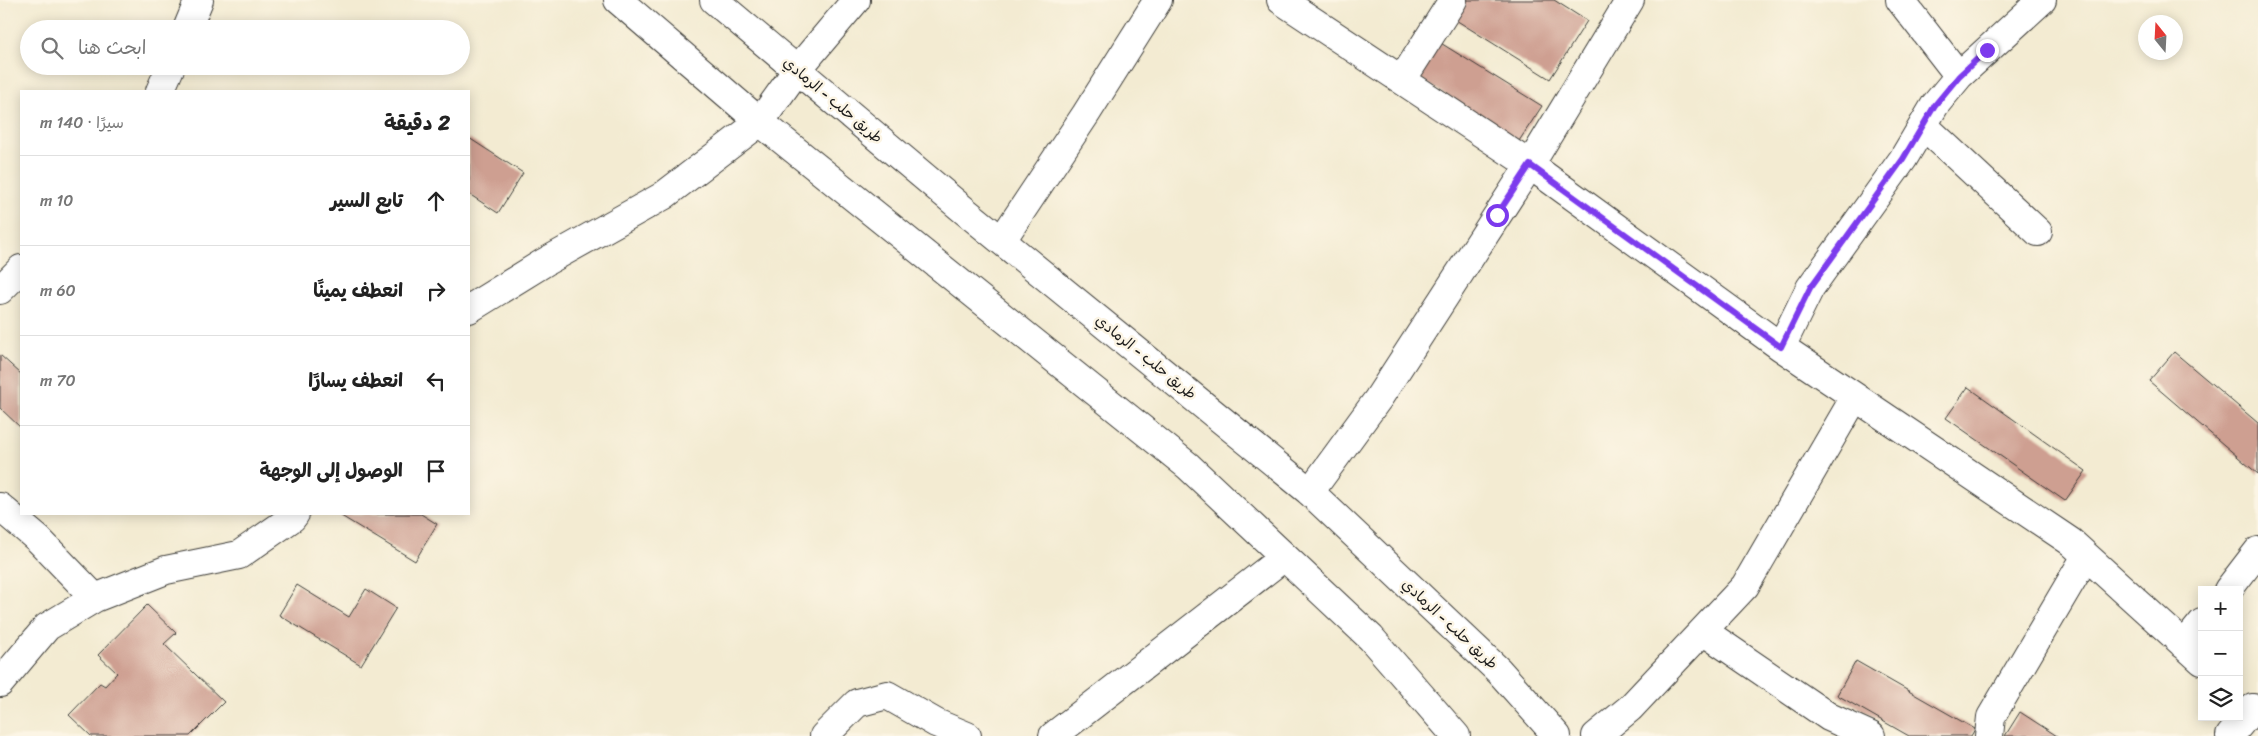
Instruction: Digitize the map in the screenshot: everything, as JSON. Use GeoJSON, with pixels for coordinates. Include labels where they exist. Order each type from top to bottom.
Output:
{"type":"FeatureCollection","features":[{"type":"Feature","properties":{"kind":"main road"},"geometry":{"type":"LineString","coordinates":[[191,20],[199,0]]}},
{"type":"Feature","properties":{"kind":"main road"},"geometry":{"type":"LineString","coordinates":[[618,0],[760,122],[1188,466],[1371,638],[1456,736]]}},
{"type":"Feature","properties":{"kind":"main road","name":"طريق حلب - الرمادي"},"geometry":{"type":"LineString","coordinates":[[714,0],[1002,240],[1310,492],[1499,671],[1557,736]]}},
{"type":"Feature","properties":{"kind":"main road"},"geometry":{"type":"LineString","coordinates":[[470,308],[545,262],[663,196],[760,122],[797,70],[856,0]]}},
{"type":"Feature","properties":{"kind":"main road"},"geometry":{"type":"LineString","coordinates":[[1002,240],[1086,114],[1158,0]]}},
{"type":"Feature","properties":{"kind":"main road"},"geometry":{"type":"LineString","coordinates":[[1281,0],[1530,165],[1781,347],[2071,542],[2193,653],[2200,631]]}},
{"type":"Feature","properties":{"kind":"main road"},"geometry":{"type":"LineString","coordinates":[[1402,80],[1453,0]]}},
{"type":"Feature","properties":{"kind":"main road"},"geometry":{"type":"LineString","coordinates":[[1310,492],[1378,399],[1530,165],[1630,0]]}},
{"type":"Feature","properties":{"kind":"main road"},"geometry":{"type":"LineString","coordinates":[[1900,0],[1959,76]]}},
{"type":"Feature","properties":{"kind":"main road"},"geometry":{"type":"LineString","coordinates":[[1781,347],[1810,288],[1903,159],[1935,105],[1959,76],[2042,0]]}},
{"type":"Feature","properties":{"kind":"main road"},"geometry":{"type":"LineString","coordinates":[[160,90],[167,75]]}},
{"type":"Feature","properties":{"kind":"main road"},"geometry":{"type":"LineString","coordinates":[[1923,125],[2038,232]]}},
{"type":"Feature","properties":{"kind":"main road"},"geometry":{"type":"LineString","coordinates":[[0,290],[20,270]]}},
{"type":"Feature","properties":{"kind":"main road"},"geometry":{"type":"LineString","coordinates":[[1596,736],[1630,708],[1745,586],[1855,397]]}},
{"type":"Feature","properties":{"kind":"main road"},"geometry":{"type":"LineString","coordinates":[[0,507],[39,540],[95,598]]}},
{"type":"Feature","properties":{"kind":"main road"},"geometry":{"type":"LineString","coordinates":[[0,683],[47,627],[95,598],[166,570],[239,554],[294,515]]}},
{"type":"Feature","properties":{"kind":"main road"},"geometry":{"type":"LineString","coordinates":[[2231,586],[2258,552]]}},
{"type":"Feature","properties":{"kind":"main road"},"geometry":{"type":"LineString","coordinates":[[1989,736],[1991,717],[2086,556]]}},
{"type":"Feature","properties":{"kind":"main road"},"geometry":{"type":"LineString","coordinates":[[1053,736],[1284,557]]}},
{"type":"Feature","properties":{"kind":"main road"},"geometry":{"type":"LineString","coordinates":[[1703,630],[1829,717],[1871,736]]}},
{"type":"Feature","properties":{"kind":"main road"},"geometry":{"type":"LineString","coordinates":[[824,736],[857,702],[887,695],[936,723],[967,736]]}},
{"type":"Feature","properties":{"kind":"main road"},"geometry":{"type":"LineString","coordinates":[[2230,736],[2250,705]]}},
{"type":"Feature","properties":{"kind":"building"},"geometry":{"type":"Polygon","coordinates":[[[1462,0],[1554,0],[1587,21],[1550,79],[1451,17],[1462,0]]]}},
{"type":"Feature","properties":{"kind":"building"},"geometry":{"type":"Polygon","coordinates":[[[1439,42],[1542,106],[1519,141],[1417,77],[1439,42]]]}},
{"type":"Feature","properties":{"kind":"building"},"geometry":{"type":"Polygon","coordinates":[[[470,139],[523,173],[498,213],[470,195],[470,139]]]}},
{"type":"Feature","properties":{"kind":"building"},"geometry":{"type":"Polygon","coordinates":[[[2174,352],[2258,423],[2258,474],[2149,381],[2174,352]]]}},
{"type":"Feature","properties":{"kind":"building"},"geometry":{"type":"Polygon","coordinates":[[[0,355],[20,373],[20,427],[0,408],[0,355]]]}},
{"type":"Feature","properties":{"kind":"building"},"geometry":{"type":"Polygon","coordinates":[[[1968,387],[2086,471],[2065,501],[1946,418],[1968,387]]]}},
{"type":"Feature","properties":{"kind":"building"},"geometry":{"type":"Polygon","coordinates":[[[340,515],[423,515],[437,524],[415,561],[340,515]]]}},
{"type":"Feature","properties":{"kind":"building"},"geometry":{"type":"Polygon","coordinates":[[[297,585],[349,617],[366,589],[396,608],[361,665],[279,615],[297,585]]]}},
{"type":"Feature","properties":{"kind":"building"},"geometry":{"type":"Polygon","coordinates":[[[147,605],[176,633],[164,644],[224,702],[190,736],[91,736],[69,715],[100,683],[105,686],[117,673],[98,655],[147,605]]]}},
{"type":"Feature","properties":{"kind":"building"},"geometry":{"type":"Polygon","coordinates":[[[1856,661],[1975,729],[1971,736],[1909,736],[1837,695],[1856,661]]]}},
{"type":"Feature","properties":{"kind":"building"},"geometry":{"type":"Polygon","coordinates":[[[2020,712],[2057,736],[2005,736],[2020,712]]]}},
{"type":"Feature","properties":{"kind":"route"},"geometry":{"type":"LineString","coordinates":[[1497,215],[1530,165],[1781,347],[1810,288],[1903,159],[1935,105],[1959,76],[1987,50]]}}]}
